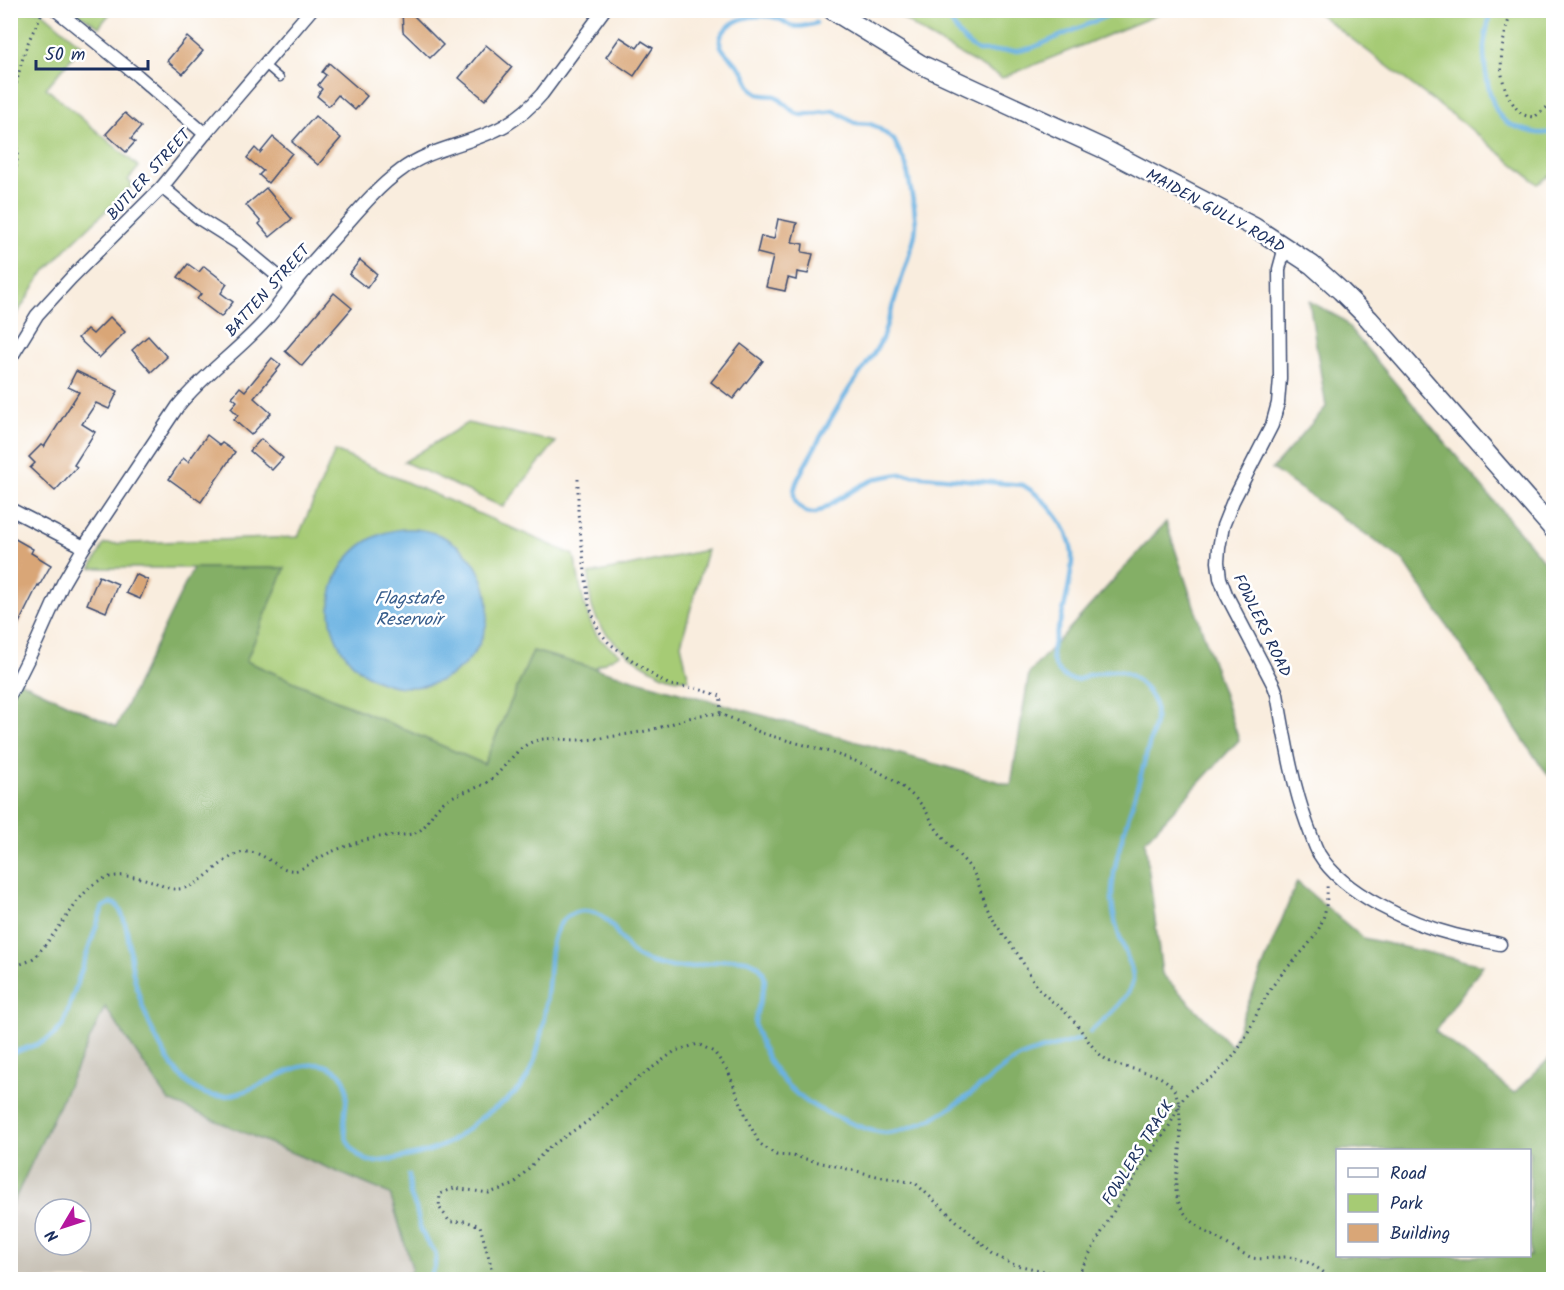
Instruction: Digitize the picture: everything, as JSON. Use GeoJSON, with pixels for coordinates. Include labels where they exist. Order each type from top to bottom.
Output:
{"type":"FeatureCollection","features":[{"type":"Feature","properties":{"kind":"street"},"geometry":{"type":"LineString","coordinates":[[56,10],[138,76],[205,135]]}},
{"type":"Feature","properties":{"kind":"street","name":"BUTLER STREET"},"geometry":{"type":"LineString","coordinates":[[10,359],[43,309],[162,187],[311,10]]}},
{"type":"Feature","properties":{"kind":"street","name":"BATTEN STREET"},"geometry":{"type":"LineString","coordinates":[[10,695],[63,584],[84,547],[191,390],[266,321],[291,287],[386,182],[418,159],[502,127],[530,107],[604,10]]}},
{"type":"Feature","properties":{"kind":"street","name":"MAIDEN GULLY ROAD"},"geometry":{"type":"LineString","coordinates":[[832,10],[920,64],[1104,149],[1224,210],[1312,265],[1369,319],[1554,530]]}},
{"type":"Feature","properties":{"kind":"street"},"geometry":{"type":"LineString","coordinates":[[162,187],[200,219],[238,243],[291,287]]}},
{"type":"Feature","properties":{"kind":"street","name":"FOWLERS ROAD"},"geometry":{"type":"LineString","coordinates":[[1285,247],[1279,269],[1280,378],[1276,415],[1223,526],[1218,548],[1220,578],[1277,694],[1296,791],[1314,843],[1326,864],[1354,891],[1386,908],[1455,936],[1500,944]]}},
{"type":"Feature","properties":{"kind":"street"},"geometry":{"type":"LineString","coordinates":[[10,509],[84,547]]}},
{"type":"Feature","properties":{"kind":"lane"},"geometry":{"type":"LineString","coordinates":[[265,64],[280,78]]}},
{"type":"Feature","properties":{"kind":"path"},"geometry":{"type":"LineString","coordinates":[[10,184],[17,166],[14,102],[29,40],[43,10]]}},
{"type":"Feature","properties":{"kind":"path"},"geometry":{"type":"LineString","coordinates":[[1512,10],[1506,27],[1502,51],[1501,75],[1508,96],[1524,116],[1534,117],[1554,99]]}},
{"type":"Feature","properties":{"kind":"path"},"geometry":{"type":"LineString","coordinates":[[10,76],[20,71]]}},
{"type":"Feature","properties":{"kind":"path"},"geometry":{"type":"LineString","coordinates":[[578,479],[579,513],[589,605],[599,631],[609,642],[655,677],[670,685],[695,688],[721,696],[720,715]]}},
{"type":"Feature","properties":{"kind":"path"},"geometry":{"type":"LineString","coordinates":[[10,968],[35,957],[86,891],[101,879],[126,876],[175,889],[182,888],[198,882],[236,855],[250,852],[285,869],[293,871],[302,869],[324,855],[357,843],[382,836],[414,834],[420,831],[440,805],[457,794],[486,783],[500,772],[524,746],[532,742],[600,738],[655,729],[698,716],[720,715],[765,734],[874,768],[914,797],[926,810],[942,837],[974,873],[989,914],[1041,991],[1071,1018],[1096,1052],[1111,1062],[1155,1075],[1176,1092],[1181,1146],[1176,1198],[1190,1220],[1201,1229],[1252,1258],[1260,1260],[1296,1258],[1320,1268],[1333,1280]]}},
{"type":"Feature","properties":{"kind":"path","name":"FOWLERS TRACK"},"geometry":{"type":"LineString","coordinates":[[1076,1279],[1110,1217],[1189,1092],[1216,1074],[1235,1053],[1273,986],[1310,944],[1319,930],[1328,901],[1326,864]]}},
{"type":"Feature","properties":{"kind":"path"},"geometry":{"type":"LineString","coordinates":[[495,1280],[480,1226],[465,1221],[450,1222],[440,1207],[440,1194],[454,1188],[489,1193],[513,1185],[548,1148],[588,1121],[618,1093],[675,1051],[698,1044],[714,1052],[728,1071],[759,1143],[776,1155],[793,1156],[915,1183],[994,1256],[1012,1264],[1076,1279]]}},
{"type":"Feature","properties":{"kind":"shaded area"},"geometry":{"type":"Polygon","coordinates":[[[105,1006],[169,1101],[390,1194],[412,1269],[406,1280],[11,1280],[11,1207],[105,1006]]]}},
{"type":"Feature","properties":{"kind":"green space"},"geometry":{"type":"Polygon","coordinates":[[[11,10],[41,11],[82,46],[46,88],[139,167],[128,180],[133,185],[40,277],[11,324],[11,10]]]}},
{"type":"Feature","properties":{"kind":"green space"},"geometry":{"type":"Polygon","coordinates":[[[112,10],[99,27],[74,11],[112,10]]]}},
{"type":"Feature","properties":{"kind":"green space"},"geometry":{"type":"Polygon","coordinates":[[[893,11],[1167,11],[1002,78],[926,35],[893,11]]]}},
{"type":"Feature","properties":{"kind":"green space"},"geometry":{"type":"Polygon","coordinates":[[[1315,11],[1553,11],[1553,173],[1538,184],[1473,131],[1315,11]]]}},
{"type":"Feature","properties":{"kind":"green space"},"geometry":{"type":"Polygon","coordinates":[[[1309,301],[1342,319],[1553,572],[1553,780],[1539,763],[1403,560],[1272,469],[1326,407],[1309,301]]]}},
{"type":"Feature","properties":{"kind":"green space"},"geometry":{"type":"Polygon","coordinates":[[[467,423],[556,442],[503,507],[404,462],[467,423]]]}},
{"type":"Feature","properties":{"kind":"green space"},"geometry":{"type":"Polygon","coordinates":[[[335,451],[574,555],[583,600],[595,633],[620,654],[595,669],[533,651],[484,764],[246,661],[285,568],[91,568],[104,544],[298,537],[335,451]]]}},
{"type":"Feature","properties":{"kind":"green space"},"geometry":{"type":"Polygon","coordinates":[[[1166,522],[1239,740],[1145,841],[1162,974],[1231,1046],[1297,882],[1363,938],[1483,965],[1435,1031],[1514,1093],[1553,1055],[1553,1279],[407,1279],[412,1268],[390,1194],[169,1101],[105,1007],[11,1207],[11,677],[116,727],[193,568],[285,568],[246,661],[484,764],[533,651],[1011,785],[1029,673],[1166,522]]]}},
{"type":"Feature","properties":{"kind":"green space"},"geometry":{"type":"Polygon","coordinates":[[[707,550],[681,644],[689,680],[669,677],[643,665],[632,657],[603,629],[592,607],[589,574],[707,550]]]}},
{"type":"Feature","properties":{"kind":"water","name":"Flagstafe Reservoir"},"geometry":{"type":"Polygon","coordinates":[[[409,529],[424,530],[439,535],[453,542],[465,552],[475,564],[482,578],[487,593],[487,623],[482,638],[475,652],[465,664],[453,674],[439,681],[424,686],[409,687],[394,686],[379,681],[365,674],[353,664],[343,652],[336,638],[331,623],[330,608],[331,593],[336,578],[343,564],[353,552],[365,542],[379,535],[394,530],[409,529]]]}},
{"type":"Feature","properties":{"kind":"building"},"geometry":{"type":"Polygon","coordinates":[[[402,10],[408,10],[443,45],[430,58],[403,32],[402,10]]]}},
{"type":"Feature","properties":{"kind":"building"},"geometry":{"type":"Polygon","coordinates":[[[187,37],[203,51],[183,74],[167,61],[187,37]]]}},
{"type":"Feature","properties":{"kind":"building"},"geometry":{"type":"Polygon","coordinates":[[[620,37],[637,48],[642,41],[653,48],[634,76],[606,57],[620,37]]]}},
{"type":"Feature","properties":{"kind":"building"},"geometry":{"type":"Polygon","coordinates":[[[486,45],[512,67],[485,100],[459,78],[486,45]]]}},
{"type":"Feature","properties":{"kind":"building"},"geometry":{"type":"Polygon","coordinates":[[[329,63],[367,96],[355,110],[338,95],[329,106],[317,96],[322,89],[318,85],[326,75],[322,72],[329,63]]]}},
{"type":"Feature","properties":{"kind":"building"},"geometry":{"type":"Polygon","coordinates":[[[125,113],[141,127],[131,139],[135,142],[126,152],[106,134],[125,113]]]}},
{"type":"Feature","properties":{"kind":"building"},"geometry":{"type":"Polygon","coordinates":[[[315,116],[341,138],[318,165],[292,142],[315,116]]]}},
{"type":"Feature","properties":{"kind":"building"},"geometry":{"type":"Polygon","coordinates":[[[273,137],[292,153],[268,183],[259,175],[263,171],[247,158],[255,148],[260,153],[273,137]]]}},
{"type":"Feature","properties":{"kind":"building"},"geometry":{"type":"Polygon","coordinates":[[[266,188],[292,219],[270,237],[246,205],[266,188]]]}},
{"type":"Feature","properties":{"kind":"building"},"geometry":{"type":"Polygon","coordinates":[[[778,219],[797,223],[792,242],[803,244],[802,252],[813,254],[808,274],[797,272],[796,280],[788,278],[785,291],[766,287],[773,257],[757,253],[761,236],[774,239],[778,219]]]}},
{"type":"Feature","properties":{"kind":"building"},"geometry":{"type":"Polygon","coordinates":[[[360,260],[377,274],[367,288],[349,274],[360,260]]]}},
{"type":"Feature","properties":{"kind":"building"},"geometry":{"type":"Polygon","coordinates":[[[188,264],[199,272],[204,266],[227,284],[221,293],[233,302],[221,317],[197,299],[201,294],[178,277],[188,264]]]}},
{"type":"Feature","properties":{"kind":"building"},"geometry":{"type":"Polygon","coordinates":[[[334,293],[352,308],[302,366],[285,351],[334,293]]]}},
{"type":"Feature","properties":{"kind":"building"},"geometry":{"type":"Polygon","coordinates":[[[110,317],[125,332],[99,358],[78,338],[87,329],[93,334],[110,317]]]}},
{"type":"Feature","properties":{"kind":"building"},"geometry":{"type":"Polygon","coordinates":[[[148,336],[167,357],[151,372],[132,350],[148,336]]]}},
{"type":"Feature","properties":{"kind":"building"},"geometry":{"type":"Polygon","coordinates":[[[741,344],[763,361],[733,399],[711,382],[741,344]]]}},
{"type":"Feature","properties":{"kind":"building"},"geometry":{"type":"Polygon","coordinates":[[[272,358],[281,365],[254,398],[271,413],[251,435],[234,420],[238,415],[231,408],[237,401],[232,397],[240,387],[245,391],[272,358]]]}},
{"type":"Feature","properties":{"kind":"building"},"geometry":{"type":"Polygon","coordinates":[[[76,371],[118,391],[109,409],[96,403],[82,424],[95,432],[74,465],[77,467],[55,491],[30,468],[35,463],[29,457],[41,445],[44,447],[79,392],[68,387],[76,371]]]}},
{"type":"Feature","properties":{"kind":"building"},"geometry":{"type":"Polygon","coordinates":[[[207,435],[220,445],[222,443],[235,452],[201,502],[169,479],[183,458],[188,462],[207,435]]]}},
{"type":"Feature","properties":{"kind":"building"},"geometry":{"type":"Polygon","coordinates":[[[261,439],[283,458],[272,470],[250,451],[261,439]]]}},
{"type":"Feature","properties":{"kind":"building"},"geometry":{"type":"Polygon","coordinates":[[[10,536],[33,549],[31,553],[51,565],[38,585],[10,641],[10,536]]]}},
{"type":"Feature","properties":{"kind":"building"},"geometry":{"type":"Polygon","coordinates":[[[135,574],[148,580],[140,599],[126,593],[135,574]]]}},
{"type":"Feature","properties":{"kind":"building"},"geometry":{"type":"Polygon","coordinates":[[[99,576],[118,584],[106,612],[87,604],[99,576]]]}},
{"type":"Feature","properties":{"kind":"waterway"},"geometry":{"type":"LineString","coordinates":[[944,10],[959,35],[978,51],[1018,51],[1032,48],[1121,10]]}},
{"type":"Feature","properties":{"kind":"waterway"},"geometry":{"type":"LineString","coordinates":[[1490,10],[1484,55],[1488,87],[1495,107],[1505,121],[1515,127],[1538,133],[1554,131]]}},
{"type":"Feature","properties":{"kind":"waterway"},"geometry":{"type":"LineString","coordinates":[[816,23],[796,27],[777,18],[758,16],[744,18],[733,23],[722,34],[721,45],[743,71],[751,87],[758,94],[776,96],[795,113],[802,115],[835,111],[855,123],[877,127],[894,140],[906,165],[916,224],[912,246],[882,339],[871,359],[843,398],[805,465],[795,487],[796,503],[805,511],[816,513],[862,485],[878,478],[900,474],[1023,485],[1040,497],[1055,514],[1067,533],[1072,553],[1064,609],[1052,652],[1057,668],[1067,678],[1076,680],[1111,671],[1125,673],[1143,686],[1155,705],[1155,723],[1119,849],[1112,887],[1115,919],[1133,980],[1122,1001],[1090,1032]]}},
{"type":"Feature","properties":{"kind":"waterway"},"geometry":{"type":"LineString","coordinates":[[10,1054],[45,1041],[63,1025],[103,907],[111,903],[117,905],[125,922],[132,968],[144,1010],[161,1048],[185,1080],[199,1091],[214,1096],[228,1096],[243,1092],[301,1067],[314,1064],[327,1066],[343,1078],[346,1086],[344,1123],[348,1142],[359,1156],[374,1162],[418,1154],[446,1144],[507,1100],[523,1084],[534,1061],[542,1032],[554,936],[564,920],[580,911],[600,915],[633,953],[642,959],[658,964],[690,967],[733,959],[756,964],[762,970],[764,985],[755,1026],[771,1064],[787,1085],[807,1102],[873,1131],[894,1132],[929,1120],[958,1103],[1015,1060],[1030,1053],[1079,1039]]}},
{"type":"Feature","properties":{"kind":"waterway"},"geometry":{"type":"LineString","coordinates":[[409,1175],[410,1194],[420,1227],[426,1241],[435,1252],[434,1269],[428,1280]]}}]}
